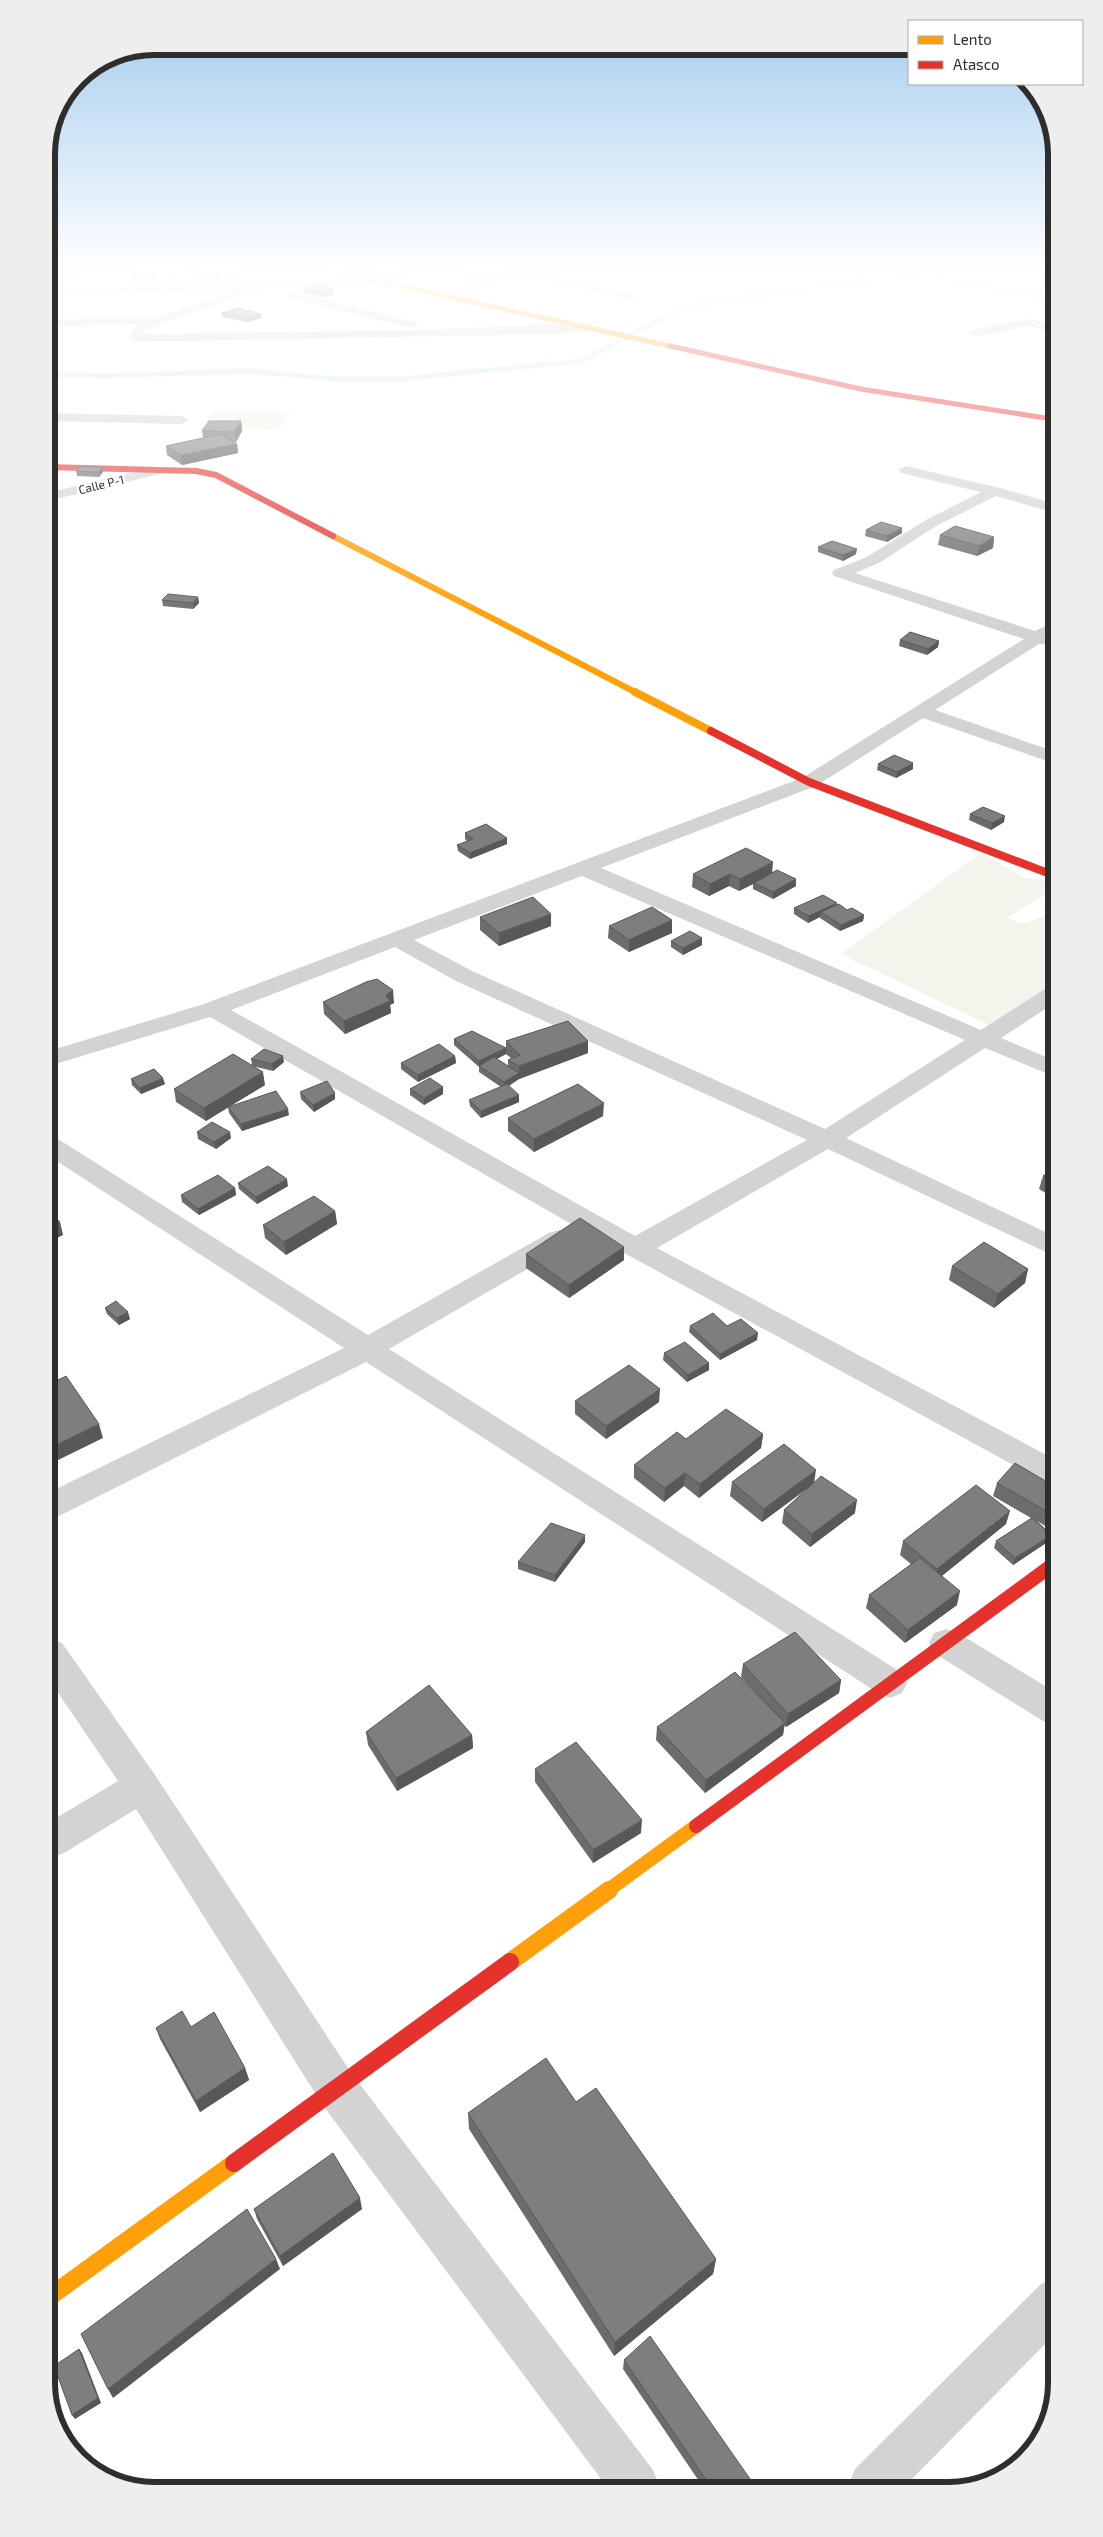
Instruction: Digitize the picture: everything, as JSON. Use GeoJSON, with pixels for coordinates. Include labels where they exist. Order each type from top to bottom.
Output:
{"type":"FeatureCollection","features":[{"type":"Feature","properties":{"kind":"street"},"geometry":{"type":"LineString","coordinates":[[870,389],[1048,418]]}},
{"type":"Feature","properties":{"kind":"street"},"geometry":{"type":"LineString","coordinates":[[55,420],[182,420]]}},
{"type":"Feature","properties":{"kind":"street"},"geometry":{"type":"LineString","coordinates":[[55,467],[196,472],[216,475],[809,782],[1048,873]]}},
{"type":"Feature","properties":{"kind":"street"},"geometry":{"type":"LineString","coordinates":[[906,470],[995,491],[1048,507]]}},
{"type":"Feature","properties":{"kind":"street","name":"Calle P-1"},"geometry":{"type":"LineString","coordinates":[[55,495],[155,471]]}},
{"type":"Feature","properties":{"kind":"street"},"geometry":{"type":"LineString","coordinates":[[995,491],[931,523],[873,560],[840,574],[1048,636]]}},
{"type":"Feature","properties":{"kind":"street"},"geometry":{"type":"LineString","coordinates":[[55,1056],[212,1009],[809,782],[921,711],[1048,636]]}},
{"type":"Feature","properties":{"kind":"street"},"geometry":{"type":"LineString","coordinates":[[921,711],[1048,756]]}},
{"type":"Feature","properties":{"kind":"street"},"geometry":{"type":"LineString","coordinates":[[582,868],[1048,1067]]}},
{"type":"Feature","properties":{"kind":"street"},"geometry":{"type":"LineString","coordinates":[[396,939],[464,976],[827,1139],[1048,1244]]}},
{"type":"Feature","properties":{"kind":"street"},"geometry":{"type":"LineString","coordinates":[[635,1248],[827,1139],[1048,997]]}},
{"type":"Feature","properties":{"kind":"street"},"geometry":{"type":"LineString","coordinates":[[212,1009],[589,1223],[1048,1470]]}},
{"type":"Feature","properties":{"kind":"street"},"geometry":{"type":"LineString","coordinates":[[55,1150],[890,1683]]}},
{"type":"Feature","properties":{"kind":"street"},"geometry":{"type":"LineString","coordinates":[[55,1504],[366,1349],[589,1223]]}},
{"type":"Feature","properties":{"kind":"street"},"geometry":{"type":"LineString","coordinates":[[55,2293],[337,2089],[1048,1568]]}},
{"type":"Feature","properties":{"kind":"street"},"geometry":{"type":"LineString","coordinates":[[946,1643],[1048,1706]]}},
{"type":"Feature","properties":{"kind":"street"},"geometry":{"type":"LineString","coordinates":[[55,1659],[142,1786],[337,2089],[632,2482]]}},
{"type":"Feature","properties":{"kind":"street"},"geometry":{"type":"LineString","coordinates":[[55,1838],[142,1786]]}},
{"type":"Feature","properties":{"kind":"street"},"geometry":{"type":"LineString","coordinates":[[876,2482],[1048,2308]]}},
{"type":"Feature","properties":{"kind":"shaded area"},"geometry":{"type":"Polygon","coordinates":[[[214,410],[290,412],[279,430],[200,429],[214,410]]]}},
{"type":"Feature","properties":{"kind":"shaded area"},"geometry":{"type":"Polygon","coordinates":[[[981,853],[1025,878],[1048,880],[1048,892],[1007,918],[1022,924],[1048,915],[1048,990],[993,1027],[841,954],[981,853]]]}},
{"type":"Feature","properties":{"kind":"building"},"geometry":{"type":"Polygon","coordinates":[[[209,421],[241,421],[234,432],[202,431],[209,421]]]}},
{"type":"Feature","properties":{"kind":"building"},"geometry":{"type":"Polygon","coordinates":[[[221,434],[237,444],[181,455],[166,446],[221,434]]]}},
{"type":"Feature","properties":{"kind":"building"},"geometry":{"type":"Polygon","coordinates":[[[80,467],[103,467],[98,472],[76,471],[80,467]]]}},
{"type":"Feature","properties":{"kind":"building"},"geometry":{"type":"Polygon","coordinates":[[[881,522],[902,528],[887,536],[866,530],[881,522]]]}},
{"type":"Feature","properties":{"kind":"building"},"geometry":{"type":"Polygon","coordinates":[[[955,526],[994,537],[979,546],[940,535],[955,526]]]}},
{"type":"Feature","properties":{"kind":"building"},"geometry":{"type":"Polygon","coordinates":[[[832,541],[857,549],[843,555],[818,547],[832,541]]]}},
{"type":"Feature","properties":{"kind":"building"},"geometry":{"type":"Polygon","coordinates":[[[168,594],[198,597],[193,603],[162,600],[168,594]]]}},
{"type":"Feature","properties":{"kind":"building"},"geometry":{"type":"Polygon","coordinates":[[[910,632],[939,641],[928,649],[900,640],[910,632]]]}},
{"type":"Feature","properties":{"kind":"building"},"geometry":{"type":"Polygon","coordinates":[[[894,755],[913,763],[897,772],[878,764],[894,755]]]}},
{"type":"Feature","properties":{"kind":"building"},"geometry":{"type":"Polygon","coordinates":[[[983,807],[1005,816],[992,823],[970,814],[983,807]]]}},
{"type":"Feature","properties":{"kind":"building"},"geometry":{"type":"Polygon","coordinates":[[[486,824],[507,838],[470,853],[457,845],[473,839],[465,833],[486,824]]]}},
{"type":"Feature","properties":{"kind":"building"},"geometry":{"type":"Polygon","coordinates":[[[746,848],[773,862],[740,879],[730,874],[710,884],[693,874],[746,848]]]}},
{"type":"Feature","properties":{"kind":"building"},"geometry":{"type":"Polygon","coordinates":[[[777,870],[796,879],[773,892],[754,883],[777,870]]]}},
{"type":"Feature","properties":{"kind":"building"},"geometry":{"type":"Polygon","coordinates":[[[823,895],[837,903],[809,916],[794,908],[823,895]]]}},
{"type":"Feature","properties":{"kind":"building"},"geometry":{"type":"Polygon","coordinates":[[[533,897],[551,914],[499,933],[480,917],[533,897]]]}},
{"type":"Feature","properties":{"kind":"building"},"geometry":{"type":"Polygon","coordinates":[[[839,904],[847,910],[852,908],[864,915],[841,925],[821,912],[839,904]]]}},
{"type":"Feature","properties":{"kind":"building"},"geometry":{"type":"Polygon","coordinates":[[[652,907],[672,920],[629,940],[609,926],[652,907]]]}},
{"type":"Feature","properties":{"kind":"building"},"geometry":{"type":"Polygon","coordinates":[[[690,931],[702,938],[683,948],[671,941],[690,931]]]}},
{"type":"Feature","properties":{"kind":"building"},"geometry":{"type":"Polygon","coordinates":[[[377,979],[393,990],[386,995],[390,1001],[344,1021],[323,1002],[366,982],[377,979]]]}},
{"type":"Feature","properties":{"kind":"building"},"geometry":{"type":"Polygon","coordinates":[[[568,1021],[588,1041],[519,1066],[508,1060],[520,1055],[506,1041],[568,1021]]]}},
{"type":"Feature","properties":{"kind":"building"},"geometry":{"type":"Polygon","coordinates":[[[472,1031],[506,1048],[479,1061],[454,1039],[472,1031]]]}},
{"type":"Feature","properties":{"kind":"building"},"geometry":{"type":"Polygon","coordinates":[[[439,1044],[455,1056],[418,1075],[401,1063],[439,1044]]]}},
{"type":"Feature","properties":{"kind":"building"},"geometry":{"type":"Polygon","coordinates":[[[264,1049],[283,1056],[272,1064],[251,1059],[264,1049]]]}},
{"type":"Feature","properties":{"kind":"building"},"geometry":{"type":"Polygon","coordinates":[[[233,1054],[263,1072],[204,1108],[174,1089],[233,1054]]]}},
{"type":"Feature","properties":{"kind":"building"},"geometry":{"type":"Polygon","coordinates":[[[494,1057],[519,1073],[504,1082],[479,1066],[494,1057]]]}},
{"type":"Feature","properties":{"kind":"building"},"geometry":{"type":"Polygon","coordinates":[[[154,1069],[163,1078],[140,1088],[131,1079],[154,1069]]]}},
{"type":"Feature","properties":{"kind":"building"},"geometry":{"type":"Polygon","coordinates":[[[430,1078],[443,1087],[424,1098],[410,1089],[430,1078]]]}},
{"type":"Feature","properties":{"kind":"building"},"geometry":{"type":"Polygon","coordinates":[[[327,1081],[335,1093],[313,1105],[300,1092],[327,1081]]]}},
{"type":"Feature","properties":{"kind":"building"},"geometry":{"type":"Polygon","coordinates":[[[507,1084],[519,1095],[481,1111],[469,1100],[507,1084]]]}},
{"type":"Feature","properties":{"kind":"building"},"geometry":{"type":"Polygon","coordinates":[[[578,1084],[604,1103],[534,1139],[508,1118],[578,1084]]]}},
{"type":"Feature","properties":{"kind":"building"},"geometry":{"type":"Polygon","coordinates":[[[276,1091],[288,1109],[241,1124],[228,1107],[276,1091]]]}},
{"type":"Feature","properties":{"kind":"building"},"geometry":{"type":"Polygon","coordinates":[[[212,1122],[230,1132],[214,1142],[197,1132],[212,1122]]]}},
{"type":"Feature","properties":{"kind":"building"},"geometry":{"type":"Polygon","coordinates":[[[268,1166],[287,1179],[256,1197],[238,1183],[268,1166]]]}},
{"type":"Feature","properties":{"kind":"building"},"geometry":{"type":"Polygon","coordinates":[[[1048,1173],[1048,1179],[1043,1176],[1048,1173]]]}},
{"type":"Feature","properties":{"kind":"building"},"geometry":{"type":"Polygon","coordinates":[[[218,1175],[235,1188],[198,1209],[181,1195],[218,1175]]]}},
{"type":"Feature","properties":{"kind":"building"},"geometry":{"type":"Polygon","coordinates":[[[314,1196],[335,1211],[284,1242],[263,1225],[314,1196]]]}},
{"type":"Feature","properties":{"kind":"building"},"geometry":{"type":"Polygon","coordinates":[[[55,1217],[60,1222],[55,1224],[55,1217]]]}},
{"type":"Feature","properties":{"kind":"building"},"geometry":{"type":"Polygon","coordinates":[[[580,1218],[624,1247],[569,1285],[526,1254],[580,1218]]]}},
{"type":"Feature","properties":{"kind":"building"},"geometry":{"type":"Polygon","coordinates":[[[984,1242],[1028,1269],[998,1294],[952,1266],[984,1242]]]}},
{"type":"Feature","properties":{"kind":"building"},"geometry":{"type":"Polygon","coordinates":[[[116,1301],[128,1312],[117,1318],[105,1308],[116,1301]]]}},
{"type":"Feature","properties":{"kind":"building"},"geometry":{"type":"Polygon","coordinates":[[[713,1313],[727,1326],[741,1319],[758,1333],[720,1354],[690,1326],[713,1313]]]}},
{"type":"Feature","properties":{"kind":"building"},"geometry":{"type":"Polygon","coordinates":[[[685,1342],[709,1363],[688,1375],[664,1353],[685,1342]]]}},
{"type":"Feature","properties":{"kind":"building"},"geometry":{"type":"Polygon","coordinates":[[[629,1365],[660,1389],[606,1426],[575,1401],[629,1365]]]}},
{"type":"Feature","properties":{"kind":"building"},"geometry":{"type":"Polygon","coordinates":[[[66,1376],[99,1424],[55,1446],[55,1382],[66,1376]]]}},
{"type":"Feature","properties":{"kind":"building"},"geometry":{"type":"Polygon","coordinates":[[[726,1409],[763,1434],[700,1484],[685,1473],[665,1488],[634,1465],[677,1432],[686,1439],[726,1409]]]}},
{"type":"Feature","properties":{"kind":"building"},"geometry":{"type":"Polygon","coordinates":[[[784,1444],[816,1470],[764,1509],[732,1482],[784,1444]]]}},
{"type":"Feature","properties":{"kind":"building"},"geometry":{"type":"Polygon","coordinates":[[[1015,1463],[1048,1482],[1048,1512],[997,1483],[1015,1463]]]}},
{"type":"Feature","properties":{"kind":"building"},"geometry":{"type":"Polygon","coordinates":[[[821,1476],[857,1500],[812,1534],[784,1510],[821,1476]]]}},
{"type":"Feature","properties":{"kind":"building"},"geometry":{"type":"Polygon","coordinates":[[[976,1485],[1010,1511],[937,1569],[903,1541],[976,1485]]]}},
{"type":"Feature","properties":{"kind":"building"},"geometry":{"type":"Polygon","coordinates":[[[1032,1518],[1048,1532],[1048,1537],[1015,1558],[996,1541],[1032,1518]]]}},
{"type":"Feature","properties":{"kind":"building"},"geometry":{"type":"Polygon","coordinates":[[[551,1523],[585,1535],[555,1575],[518,1562],[551,1523]]]}},
{"type":"Feature","properties":{"kind":"building"},"geometry":{"type":"Polygon","coordinates":[[[920,1558],[960,1591],[908,1630],[869,1595],[920,1558]]]}},
{"type":"Feature","properties":{"kind":"building"},"geometry":{"type":"Polygon","coordinates":[[[795,1632],[841,1680],[788,1714],[743,1664],[795,1632]]]}},
{"type":"Feature","properties":{"kind":"building"},"geometry":{"type":"Polygon","coordinates":[[[735,1672],[785,1723],[706,1780],[657,1727],[735,1672]]]}},
{"type":"Feature","properties":{"kind":"building"},"geometry":{"type":"Polygon","coordinates":[[[429,1685],[472,1735],[396,1778],[366,1732],[429,1685]]]}},
{"type":"Feature","properties":{"kind":"building"},"geometry":{"type":"Polygon","coordinates":[[[576,1742],[642,1820],[593,1850],[535,1769],[576,1742]]]}},
{"type":"Feature","properties":{"kind":"building"},"geometry":{"type":"Polygon","coordinates":[[[182,2011],[191,2027],[214,2012],[245,2068],[196,2101],[156,2028],[182,2011]]]}},
{"type":"Feature","properties":{"kind":"building"},"geometry":{"type":"Polygon","coordinates":[[[546,2058],[576,2102],[596,2088],[716,2259],[615,2342],[468,2113],[546,2058]]]}},
{"type":"Feature","properties":{"kind":"building"},"geometry":{"type":"Polygon","coordinates":[[[333,2153],[360,2198],[280,2256],[254,2209],[333,2153]]]}},
{"type":"Feature","properties":{"kind":"building"},"geometry":{"type":"Polygon","coordinates":[[[247,2209],[276,2259],[108,2389],[81,2334],[247,2209]]]}},
{"type":"Feature","properties":{"kind":"building"},"geometry":{"type":"Polygon","coordinates":[[[650,2336],[752,2482],[708,2482],[624,2360],[650,2336]]]}},
{"type":"Feature","properties":{"kind":"building"},"geometry":{"type":"Polygon","coordinates":[[[79,2349],[98,2398],[72,2415],[55,2365],[79,2349]]]}},
{"type":"Feature","properties":{"kind":"traffic: slow"},"geometry":{"type":"LineString","coordinates":[[333,536],[711,731]]}},
{"type":"Feature","properties":{"kind":"traffic: slow"},"geometry":{"type":"LineString","coordinates":[[510,1962],[696,1826]]}},
{"type":"Feature","properties":{"kind":"traffic: slow"},"geometry":{"type":"LineString","coordinates":[[55,2293],[234,2163]]}},
{"type":"Feature","properties":{"kind":"traffic: jam"},"geometry":{"type":"LineString","coordinates":[[864,389],[1048,418]]}},
{"type":"Feature","properties":{"kind":"traffic: jam"},"geometry":{"type":"LineString","coordinates":[[55,467],[196,471],[216,475],[333,536]]}},
{"type":"Feature","properties":{"kind":"traffic: jam"},"geometry":{"type":"LineString","coordinates":[[711,731],[809,782],[1048,873]]}},
{"type":"Feature","properties":{"kind":"traffic: jam"},"geometry":{"type":"LineString","coordinates":[[696,1826],[1048,1568]]}},
{"type":"Feature","properties":{"kind":"traffic: jam"},"geometry":{"type":"LineString","coordinates":[[234,2163],[510,1962]]}}]}
